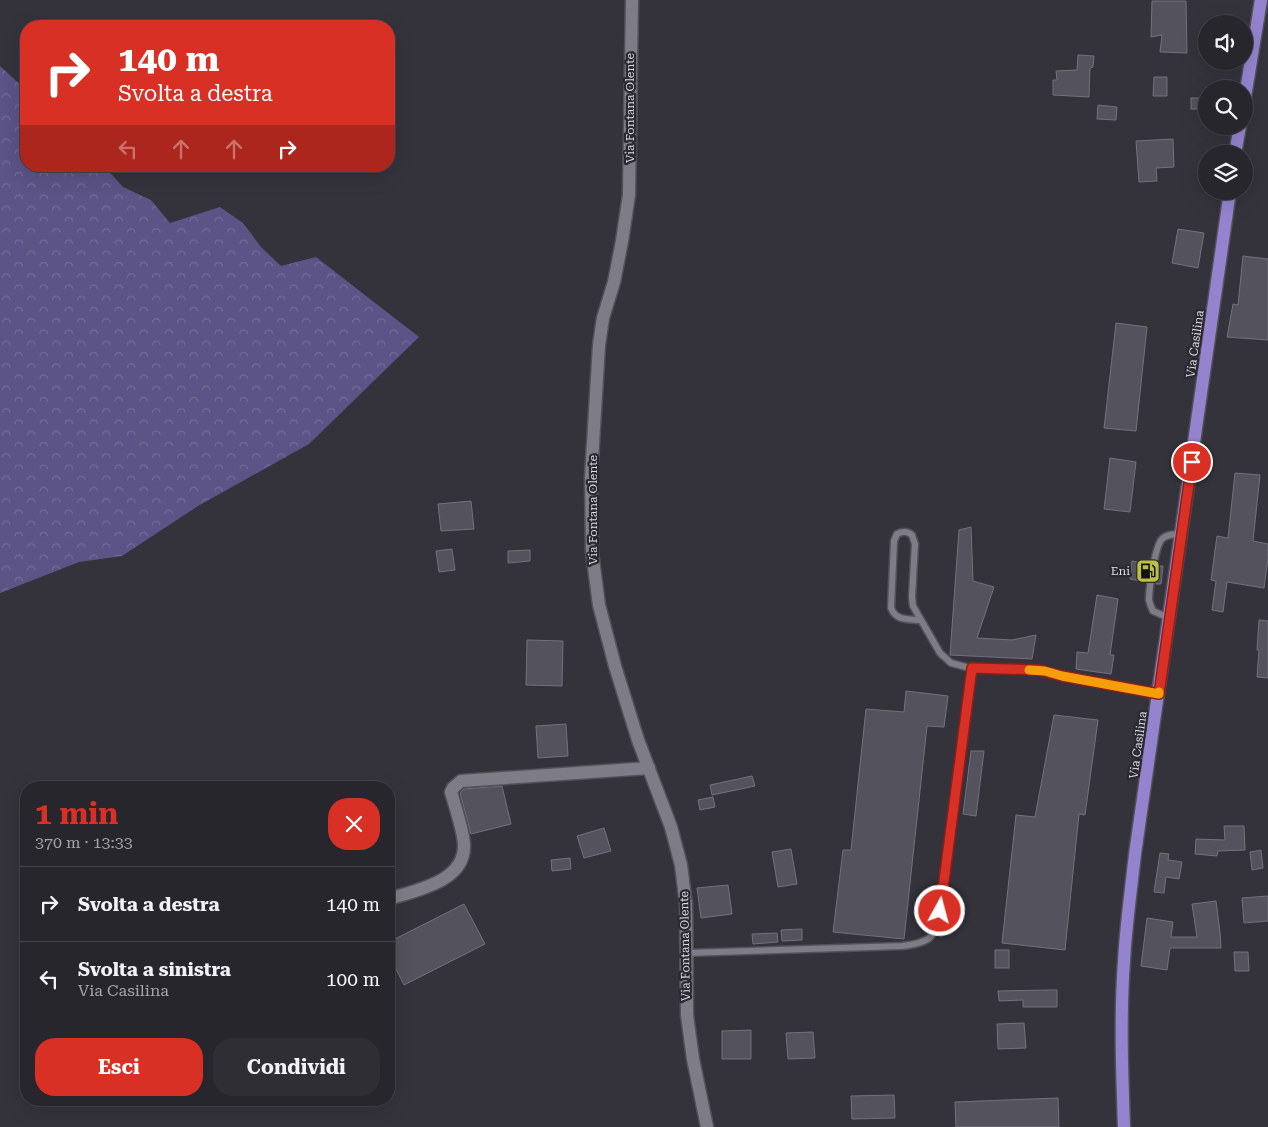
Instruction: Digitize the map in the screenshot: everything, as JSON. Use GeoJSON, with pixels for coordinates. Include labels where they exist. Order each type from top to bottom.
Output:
{"type":"FeatureCollection","features":[{"type":"Feature","properties":{"kind":"main road"},"geometry":{"type":"LineString","coordinates":[[1248,80],[1261,0]]}},
{"type":"Feature","properties":{"kind":"main road","name":"Via Casilina"},"geometry":{"type":"LineString","coordinates":[[1124,1127],[1122,1040],[1125,946],[1135,854],[1229,200]]}},
{"type":"Feature","properties":{"kind":"street","name":"Via Fontana Olente"},"geometry":{"type":"LineString","coordinates":[[632,0],[628,200],[616,270],[600,336],[591,477],[591,524],[595,580],[603,621],[624,695],[671,826],[682,865],[686,897],[686,995],[688,1024],[707,1127]]}},
{"type":"Feature","properties":{"kind":"street"},"geometry":{"type":"LineString","coordinates":[[395,897],[428,886],[454,873],[460,862],[464,844],[451,792],[452,788],[461,781],[649,768]]}},
{"type":"Feature","properties":{"kind":"lane"},"geometry":{"type":"LineString","coordinates":[[920,620],[900,618],[894,614],[891,608],[894,541],[900,532],[909,533],[914,539],[913,606],[940,653],[948,661],[972,668],[1039,670],[1159,694]]}},
{"type":"Feature","properties":{"kind":"lane"},"geometry":{"type":"LineString","coordinates":[[1170,618],[1153,611],[1150,604],[1150,594],[1160,542],[1168,536],[1182,534]]}},
{"type":"Feature","properties":{"kind":"lane"},"geometry":{"type":"LineString","coordinates":[[686,953],[902,946],[924,942],[930,938],[937,927],[940,911],[972,668]]}},
{"type":"Feature","properties":{"kind":"green space"},"geometry":{"type":"Polygon","coordinates":[[[0,66],[20,84],[20,172],[109,172],[123,187],[151,200],[170,223],[220,207],[243,223],[261,247],[281,266],[316,257],[419,337],[309,444],[198,506],[122,556],[79,562],[0,593],[0,66]]]}},
{"type":"Feature","properties":{"kind":"building"},"geometry":{"type":"Polygon","coordinates":[[[1152,1],[1186,1],[1187,53],[1160,52],[1162,35],[1151,37],[1152,1]]]}},
{"type":"Feature","properties":{"kind":"building"},"geometry":{"type":"Polygon","coordinates":[[[1078,55],[1094,56],[1093,67],[1090,68],[1089,97],[1053,95],[1053,80],[1057,80],[1056,71],[1077,70],[1078,55]]]}},
{"type":"Feature","properties":{"kind":"building"},"geometry":{"type":"Polygon","coordinates":[[[1154,77],[1167,77],[1167,96],[1153,96],[1154,77]]]}},
{"type":"Feature","properties":{"kind":"building"},"geometry":{"type":"Polygon","coordinates":[[[1191,98],[1198,98],[1198,109],[1191,109],[1191,98]]]}},
{"type":"Feature","properties":{"kind":"building"},"geometry":{"type":"Polygon","coordinates":[[[1098,105],[1117,107],[1116,120],[1097,119],[1098,105]]]}},
{"type":"Feature","properties":{"kind":"building"},"geometry":{"type":"Polygon","coordinates":[[[1173,139],[1174,167],[1156,168],[1157,181],[1139,182],[1136,141],[1173,139]]]}},
{"type":"Feature","properties":{"kind":"building"},"geometry":{"type":"Polygon","coordinates":[[[1178,229],[1204,233],[1198,268],[1172,263],[1178,229]]]}},
{"type":"Feature","properties":{"kind":"building"},"geometry":{"type":"Polygon","coordinates":[[[1243,256],[1268,259],[1268,340],[1227,337],[1233,304],[1238,305],[1243,256]]]}},
{"type":"Feature","properties":{"kind":"building"},"geometry":{"type":"Polygon","coordinates":[[[1116,323],[1147,327],[1136,431],[1104,428],[1116,323]]]}},
{"type":"Feature","properties":{"kind":"building"},"geometry":{"type":"Polygon","coordinates":[[[1110,458],[1136,462],[1130,512],[1104,509],[1110,458]]]}},
{"type":"Feature","properties":{"kind":"building"},"geometry":{"type":"Polygon","coordinates":[[[1235,473],[1260,475],[1253,541],[1268,544],[1268,558],[1264,588],[1227,582],[1223,612],[1212,610],[1216,581],[1211,580],[1217,536],[1228,538],[1235,473]]]}},
{"type":"Feature","properties":{"kind":"building"},"geometry":{"type":"Polygon","coordinates":[[[471,501],[474,529],[441,531],[438,504],[471,501]]]}},
{"type":"Feature","properties":{"kind":"building"},"geometry":{"type":"Polygon","coordinates":[[[971,527],[973,581],[994,587],[977,638],[1012,640],[1036,635],[1032,659],[950,655],[959,530],[971,527]]]}},
{"type":"Feature","properties":{"kind":"building"},"geometry":{"type":"Polygon","coordinates":[[[452,549],[455,570],[439,572],[436,551],[452,549]]]}},
{"type":"Feature","properties":{"kind":"building"},"geometry":{"type":"Polygon","coordinates":[[[530,550],[530,561],[508,563],[508,551],[530,550]]]}},
{"type":"Feature","properties":{"kind":"building"},"geometry":{"type":"Polygon","coordinates":[[[1132,561],[1149,564],[1146,582],[1130,579],[1132,561]]]}},
{"type":"Feature","properties":{"kind":"building"},"geometry":{"type":"Polygon","coordinates":[[[1158,566],[1163,566],[1161,584],[1156,584],[1158,566]]]}},
{"type":"Feature","properties":{"kind":"building"},"geometry":{"type":"Polygon","coordinates":[[[1097,595],[1118,599],[1110,655],[1114,655],[1111,674],[1076,669],[1077,652],[1088,653],[1097,595]]]}},
{"type":"Feature","properties":{"kind":"building"},"geometry":{"type":"Polygon","coordinates":[[[1259,620],[1268,621],[1268,678],[1257,677],[1259,620]]]}},
{"type":"Feature","properties":{"kind":"building"},"geometry":{"type":"Polygon","coordinates":[[[527,640],[563,641],[562,686],[526,685],[527,640]]]}},
{"type":"Feature","properties":{"kind":"building"},"geometry":{"type":"Polygon","coordinates":[[[906,691],[948,696],[944,727],[927,726],[904,939],[833,932],[843,850],[851,850],[866,709],[904,712],[906,691]]]}},
{"type":"Feature","properties":{"kind":"building"},"geometry":{"type":"Polygon","coordinates":[[[1054,715],[1098,720],[1085,815],[1079,814],[1065,950],[1002,943],[1016,815],[1035,817],[1054,715]]]}},
{"type":"Feature","properties":{"kind":"building"},"geometry":{"type":"Polygon","coordinates":[[[566,724],[568,756],[538,758],[536,726],[566,724]]]}},
{"type":"Feature","properties":{"kind":"building"},"geometry":{"type":"Polygon","coordinates":[[[971,751],[984,751],[976,816],[963,814],[971,751]]]}},
{"type":"Feature","properties":{"kind":"building"},"geometry":{"type":"Polygon","coordinates":[[[752,776],[755,786],[712,795],[710,785],[752,776]]]}},
{"type":"Feature","properties":{"kind":"building"},"geometry":{"type":"Polygon","coordinates":[[[502,786],[511,824],[471,834],[460,793],[464,789],[502,786]]]}},
{"type":"Feature","properties":{"kind":"building"},"geometry":{"type":"Polygon","coordinates":[[[713,797],[715,807],[700,810],[698,800],[713,797]]]}},
{"type":"Feature","properties":{"kind":"building"},"geometry":{"type":"Polygon","coordinates":[[[1224,826],[1244,826],[1245,850],[1218,851],[1217,856],[1195,854],[1196,839],[1225,840],[1224,826]]]}},
{"type":"Feature","properties":{"kind":"building"},"geometry":{"type":"Polygon","coordinates":[[[604,828],[611,851],[584,858],[577,836],[604,828]]]}},
{"type":"Feature","properties":{"kind":"building"},"geometry":{"type":"Polygon","coordinates":[[[791,849],[797,884],[778,887],[772,852],[791,849]]]}},
{"type":"Feature","properties":{"kind":"building"},"geometry":{"type":"Polygon","coordinates":[[[1261,850],[1263,868],[1252,870],[1250,852],[1261,850]]]}},
{"type":"Feature","properties":{"kind":"building"},"geometry":{"type":"Polygon","coordinates":[[[1160,853],[1169,854],[1168,860],[1182,862],[1179,879],[1166,877],[1164,893],[1154,892],[1160,853]]]}},
{"type":"Feature","properties":{"kind":"building"},"geometry":{"type":"Polygon","coordinates":[[[570,858],[571,869],[552,871],[551,860],[570,858]]]}},
{"type":"Feature","properties":{"kind":"building"},"geometry":{"type":"Polygon","coordinates":[[[728,885],[732,914],[701,918],[697,888],[728,885]]]}},
{"type":"Feature","properties":{"kind":"building"},"geometry":{"type":"Polygon","coordinates":[[[1268,896],[1268,921],[1244,923],[1242,898],[1268,896]]]}},
{"type":"Feature","properties":{"kind":"building"},"geometry":{"type":"Polygon","coordinates":[[[1216,901],[1221,948],[1170,948],[1167,970],[1141,966],[1147,918],[1173,922],[1171,937],[1197,937],[1192,904],[1216,901]]]}},
{"type":"Feature","properties":{"kind":"building"},"geometry":{"type":"Polygon","coordinates":[[[464,904],[485,944],[404,985],[395,967],[395,939],[464,904]]]}},
{"type":"Feature","properties":{"kind":"building"},"geometry":{"type":"Polygon","coordinates":[[[802,929],[802,940],[782,941],[781,930],[802,929]]]}},
{"type":"Feature","properties":{"kind":"building"},"geometry":{"type":"Polygon","coordinates":[[[777,933],[778,942],[753,944],[752,934],[777,933]]]}},
{"type":"Feature","properties":{"kind":"building"},"geometry":{"type":"Polygon","coordinates":[[[995,950],[1009,950],[1009,968],[995,968],[995,950]]]}},
{"type":"Feature","properties":{"kind":"building"},"geometry":{"type":"Polygon","coordinates":[[[1234,952],[1248,952],[1249,971],[1235,971],[1234,952]]]}},
{"type":"Feature","properties":{"kind":"building"},"geometry":{"type":"Polygon","coordinates":[[[1057,990],[1057,1007],[1023,1007],[1023,1000],[999,1001],[998,991],[1057,990]]]}},
{"type":"Feature","properties":{"kind":"building"},"geometry":{"type":"Polygon","coordinates":[[[1024,1023],[1026,1048],[998,1049],[997,1024],[1024,1023]]]}},
{"type":"Feature","properties":{"kind":"building"},"geometry":{"type":"Polygon","coordinates":[[[751,1030],[751,1059],[722,1059],[722,1031],[751,1030]]]}},
{"type":"Feature","properties":{"kind":"building"},"geometry":{"type":"Polygon","coordinates":[[[813,1032],[815,1058],[788,1059],[786,1033],[813,1032]]]}},
{"type":"Feature","properties":{"kind":"building"},"geometry":{"type":"Polygon","coordinates":[[[894,1095],[895,1118],[852,1119],[851,1096],[894,1095]]]}},
{"type":"Feature","properties":{"kind":"building"},"geometry":{"type":"Polygon","coordinates":[[[1058,1098],[1059,1127],[956,1127],[955,1102],[1058,1098]]]}},
{"type":"Feature","properties":{"kind":"slow traffic"},"geometry":{"type":"LineString","coordinates":[[1029,670],[1045,671],[1062,676],[1159,694],[1159,692]]}},
{"type":"Feature","properties":{"kind":"place","name":"Eni"},"geometry":{"type":"Point","coordinates":[1148,571]}},
{"type":"Feature","properties":{"kind":"route"},"geometry":{"type":"LineString","coordinates":[[940,911],[972,668],[1039,670],[1159,694],[1192,462]]}}]}
